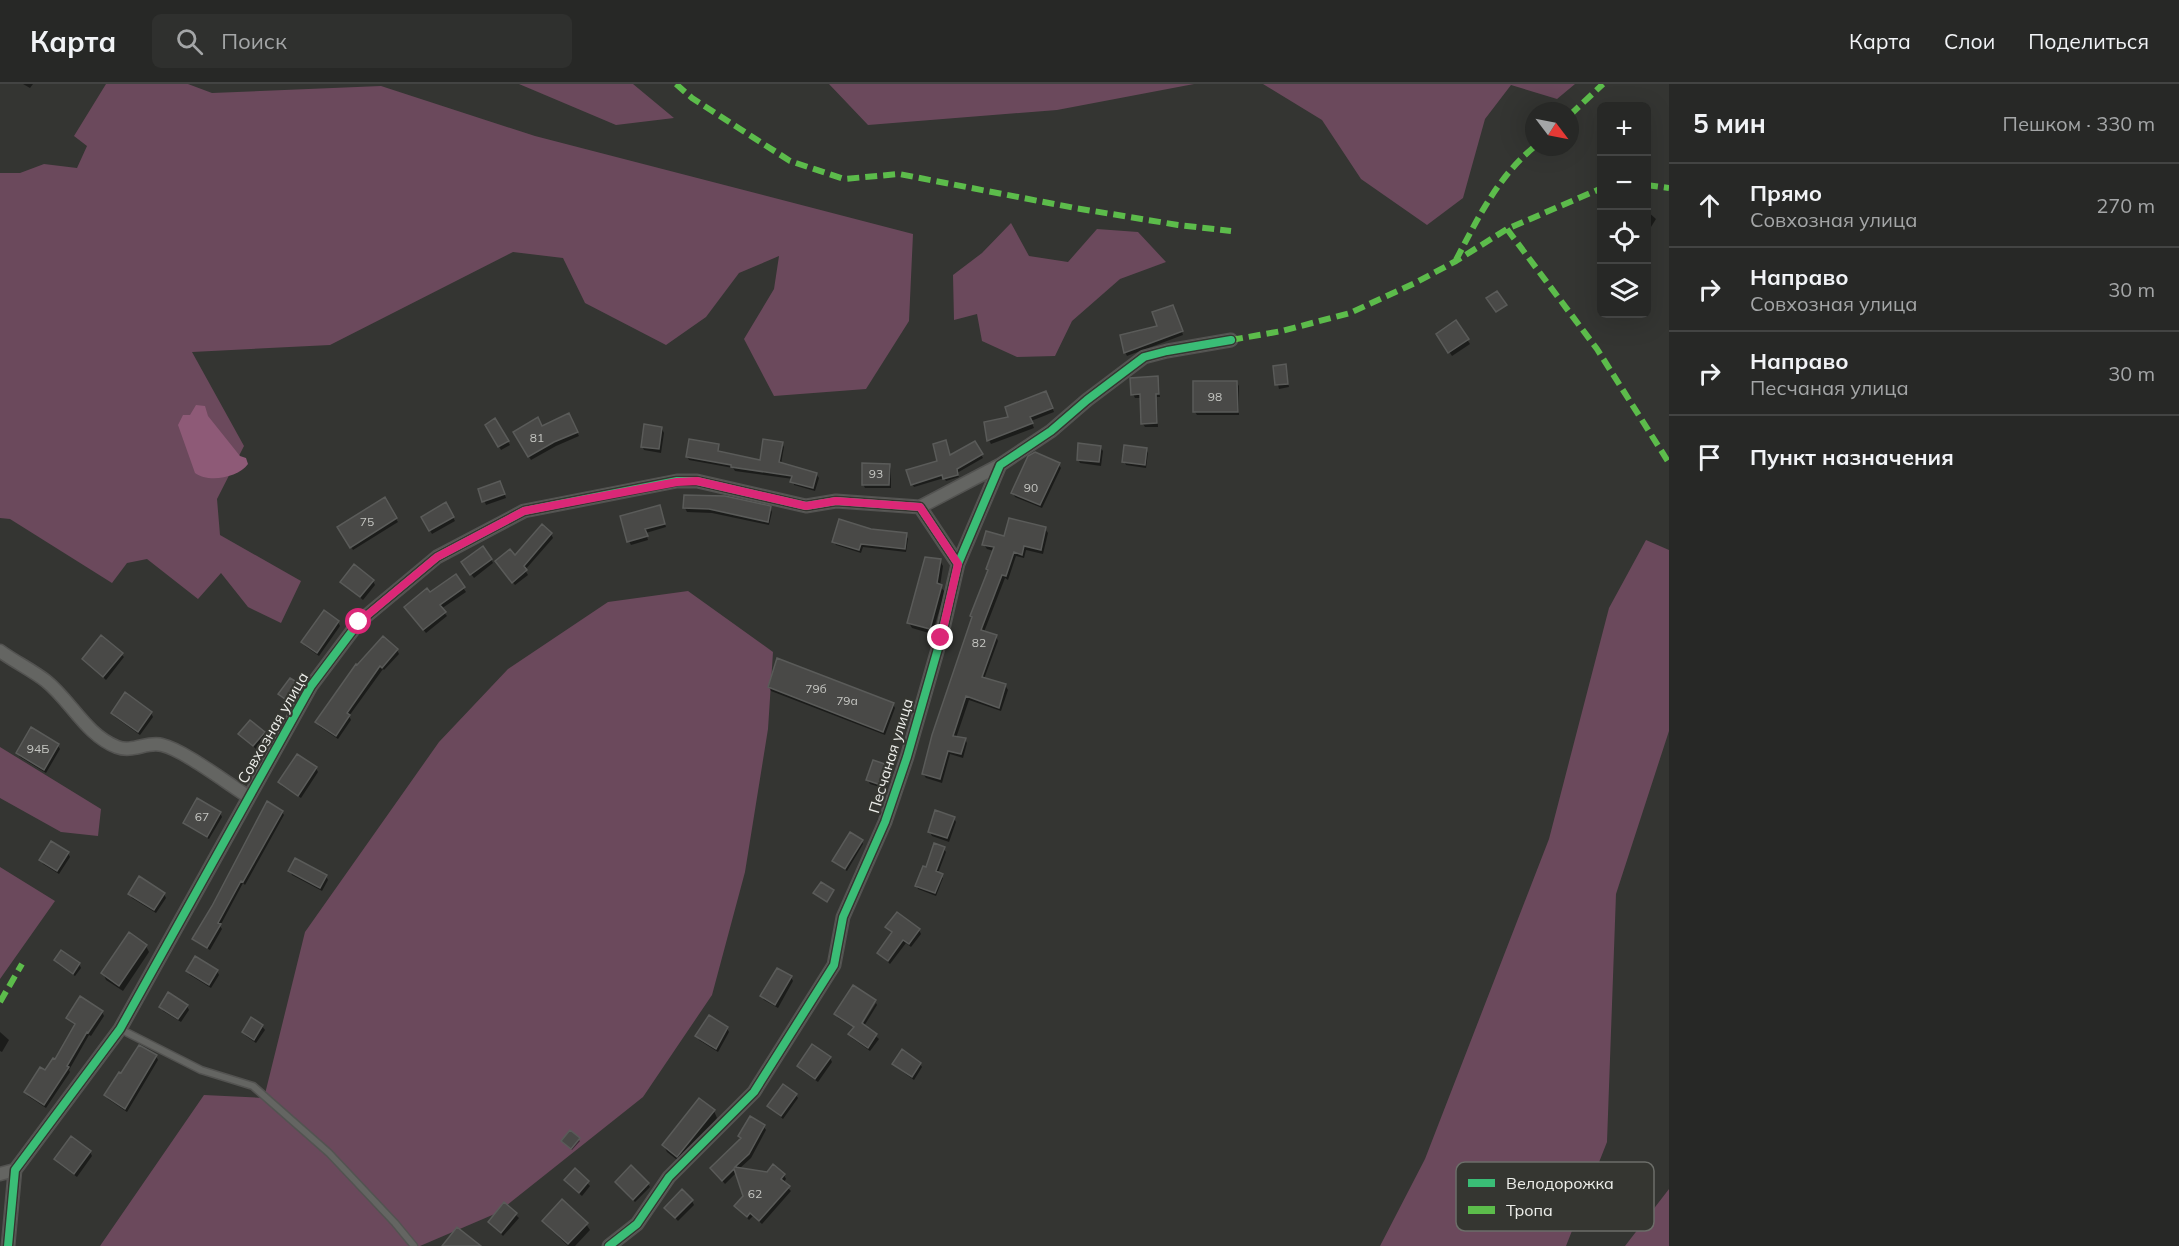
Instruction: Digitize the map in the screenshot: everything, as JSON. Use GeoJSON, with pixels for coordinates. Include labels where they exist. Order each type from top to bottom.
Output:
{"type":"FeatureCollection","features":[{"type":"Feature","properties":{"kind":"street"},"geometry":{"type":"LineString","coordinates":[[958,564],[920,507],[1000,465],[1051,431],[1087,400],[1144,357],[1231,340]]}},
{"type":"Feature","properties":{"kind":"street","name":"Песчаная улица"},"geometry":{"type":"LineString","coordinates":[[609,1246],[638,1224],[669,1177],[754,1092],[834,965],[843,917],[885,822],[907,757],[941,638],[958,564],[1000,465]]}},
{"type":"Feature","properties":{"kind":"street","name":"Совхозная улица"},"geometry":{"type":"LineString","coordinates":[[15,1170],[120,1029],[310,686],[359,622],[437,557],[524,511],[677,482],[697,481],[806,506],[836,501],[920,507]]}},
{"type":"Feature","properties":{"kind":"street"},"geometry":{"type":"LineString","coordinates":[[0,651],[47,682],[90,729],[116,747],[132,750],[160,744],[175,749],[249,797]]}},
{"type":"Feature","properties":{"kind":"street"},"geometry":{"type":"LineString","coordinates":[[0,1174],[15,1170],[8,1246]]}},
{"type":"Feature","properties":{"kind":"lane"},"geometry":{"type":"LineString","coordinates":[[120,1029],[201,1070],[253,1086],[329,1152],[414,1246]]}},
{"type":"Feature","properties":{"kind":"shaded area"},"geometry":{"type":"Polygon","coordinates":[[[106,84],[188,84],[212,93],[381,86],[535,136],[913,234],[909,321],[866,389],[774,396],[744,339],[774,289],[779,256],[739,273],[706,317],[666,345],[585,303],[563,258],[513,252],[330,345],[192,352],[244,446],[217,499],[220,535],[301,581],[281,623],[248,607],[221,573],[198,599],[147,559],[127,563],[112,583],[10,519],[0,518],[0,173],[20,173],[44,164],[77,168],[87,146],[74,136],[106,84]]]}},
{"type":"Feature","properties":{"kind":"shaded area"},"geometry":{"type":"Polygon","coordinates":[[[519,84],[633,84],[674,118],[616,125],[519,84]]]}},
{"type":"Feature","properties":{"kind":"shaded area"},"geometry":{"type":"Polygon","coordinates":[[[829,84],[1194,84],[1057,110],[868,125],[829,84]]]}},
{"type":"Feature","properties":{"kind":"shaded area"},"geometry":{"type":"Polygon","coordinates":[[[1263,84],[1575,84],[1557,99],[1511,85],[1485,119],[1463,198],[1427,225],[1361,179],[1322,120],[1263,84]]]}},
{"type":"Feature","properties":{"kind":"shaded area"},"geometry":{"type":"Polygon","coordinates":[[[1011,223],[1029,256],[1068,262],[1097,229],[1138,232],[1166,262],[1120,279],[1072,321],[1055,356],[1017,357],[982,341],[977,314],[954,320],[953,275],[982,253],[1011,223]]]}},
{"type":"Feature","properties":{"kind":"shaded area"},"geometry":{"type":"Polygon","coordinates":[[[196,405],[205,406],[208,416],[240,456],[246,458],[248,464],[237,473],[223,478],[207,478],[195,473],[178,425],[183,415],[190,415],[196,405]]]}},
{"type":"Feature","properties":{"kind":"shaded area"},"geometry":{"type":"Polygon","coordinates":[[[1646,540],[1669,550],[1669,731],[1616,894],[1607,1142],[1599,1162],[1456,1162],[1456,1231],[1572,1231],[1566,1246],[1380,1246],[1425,1159],[1549,839],[1609,608],[1646,540]]]}},
{"type":"Feature","properties":{"kind":"shaded area"},"geometry":{"type":"Polygon","coordinates":[[[688,591],[773,652],[768,729],[745,872],[712,995],[643,1097],[497,1213],[420,1246],[100,1246],[204,1095],[264,1098],[305,932],[439,742],[508,669],[608,602],[688,591]]]}},
{"type":"Feature","properties":{"kind":"shaded area"},"geometry":{"type":"Polygon","coordinates":[[[0,747],[101,809],[98,836],[61,832],[0,798],[0,747]]]}},
{"type":"Feature","properties":{"kind":"shaded area"},"geometry":{"type":"Polygon","coordinates":[[[0,867],[55,901],[0,979],[0,867]]]}},
{"type":"Feature","properties":{"kind":"shaded area"},"geometry":{"type":"Polygon","coordinates":[[[1669,1189],[1669,1246],[1625,1246],[1637,1231],[1654,1231],[1654,1208],[1669,1189]]]}},
{"type":"Feature","properties":{"kind":"building"},"geometry":{"type":"Polygon","coordinates":[[[1497,291],[1507,305],[1496,312],[1486,298],[1497,291]]]}},
{"type":"Feature","properties":{"kind":"building"},"geometry":{"type":"Polygon","coordinates":[[[1173,305],[1183,331],[1124,353],[1120,335],[1157,326],[1152,312],[1173,305]]]}},
{"type":"Feature","properties":{"kind":"building"},"geometry":{"type":"Polygon","coordinates":[[[1456,320],[1469,339],[1448,353],[1436,334],[1456,320]]]}},
{"type":"Feature","properties":{"kind":"building"},"geometry":{"type":"Polygon","coordinates":[[[1286,364],[1288,384],[1275,385],[1273,366],[1286,364]]]}},
{"type":"Feature","properties":{"kind":"building"},"geometry":{"type":"Polygon","coordinates":[[[1158,376],[1157,423],[1141,424],[1140,394],[1131,395],[1130,378],[1158,376]]]}},
{"type":"Feature","properties":{"kind":"building"},"geometry":{"type":"Polygon","coordinates":[[[1193,381],[1237,381],[1238,412],[1193,412],[1193,381]]]}},
{"type":"Feature","properties":{"kind":"building"},"geometry":{"type":"Polygon","coordinates":[[[1046,391],[1053,408],[1030,417],[1033,423],[987,441],[984,422],[1008,417],[1005,407],[1046,391]]]}},
{"type":"Feature","properties":{"kind":"building"},"geometry":{"type":"Polygon","coordinates":[[[569,413],[578,432],[528,457],[513,432],[538,417],[542,426],[569,413]]]}},
{"type":"Feature","properties":{"kind":"building"},"geometry":{"type":"Polygon","coordinates":[[[495,418],[509,441],[498,447],[485,425],[495,418]]]}},
{"type":"Feature","properties":{"kind":"building"},"geometry":{"type":"Polygon","coordinates":[[[644,424],[662,427],[659,449],[641,447],[644,424]]]}},
{"type":"Feature","properties":{"kind":"building"},"geometry":{"type":"Polygon","coordinates":[[[689,439],[719,444],[718,451],[760,460],[763,439],[783,442],[779,462],[817,473],[813,488],[790,482],[792,476],[731,467],[731,465],[686,457],[689,439]]]}},
{"type":"Feature","properties":{"kind":"building"},"geometry":{"type":"Polygon","coordinates":[[[946,440],[950,455],[975,441],[983,454],[957,469],[958,475],[943,479],[942,475],[911,485],[906,470],[937,461],[933,444],[946,440]]]}},
{"type":"Feature","properties":{"kind":"building"},"geometry":{"type":"Polygon","coordinates":[[[1078,443],[1101,446],[1099,462],[1077,460],[1078,443]]]}},
{"type":"Feature","properties":{"kind":"building"},"geometry":{"type":"Polygon","coordinates":[[[1124,445],[1147,448],[1145,465],[1122,462],[1124,445]]]}},
{"type":"Feature","properties":{"kind":"building"},"geometry":{"type":"Polygon","coordinates":[[[1035,452],[1060,463],[1040,505],[1011,493],[1028,456],[1035,452]]]}},
{"type":"Feature","properties":{"kind":"building"},"geometry":{"type":"Polygon","coordinates":[[[862,463],[890,464],[889,485],[862,485],[862,463]]]}},
{"type":"Feature","properties":{"kind":"building"},"geometry":{"type":"Polygon","coordinates":[[[500,481],[505,494],[482,502],[478,489],[500,481]]]}},
{"type":"Feature","properties":{"kind":"building"},"geometry":{"type":"Polygon","coordinates":[[[684,495],[725,496],[771,506],[768,522],[709,509],[683,508],[684,495]]]}},
{"type":"Feature","properties":{"kind":"building"},"geometry":{"type":"Polygon","coordinates":[[[385,497],[397,518],[350,548],[337,527],[385,497]]]}},
{"type":"Feature","properties":{"kind":"building"},"geometry":{"type":"Polygon","coordinates":[[[446,502],[454,517],[429,531],[421,517],[446,502]]]}},
{"type":"Feature","properties":{"kind":"building"},"geometry":{"type":"Polygon","coordinates":[[[660,505],[665,524],[645,529],[648,536],[627,542],[620,516],[660,505]]]}},
{"type":"Feature","properties":{"kind":"building"},"geometry":{"type":"Polygon","coordinates":[[[1009,518],[1046,527],[1041,550],[1024,546],[1022,555],[1014,552],[1006,576],[1002,575],[981,630],[997,635],[982,677],[1006,684],[999,708],[966,696],[953,736],[966,738],[961,754],[948,751],[940,779],[922,774],[932,735],[972,617],[970,616],[988,570],[986,569],[994,547],[982,545],[986,531],[1004,536],[1009,518]]]}},
{"type":"Feature","properties":{"kind":"building"},"geometry":{"type":"Polygon","coordinates":[[[839,519],[871,529],[907,533],[905,549],[861,544],[859,550],[832,542],[839,519]]]}},
{"type":"Feature","properties":{"kind":"building"},"geometry":{"type":"Polygon","coordinates":[[[542,524],[552,533],[524,566],[527,570],[512,583],[495,561],[510,549],[515,555],[542,524]]]}},
{"type":"Feature","properties":{"kind":"building"},"geometry":{"type":"Polygon","coordinates":[[[483,546],[492,559],[470,575],[461,562],[483,546]]]}},
{"type":"Feature","properties":{"kind":"building"},"geometry":{"type":"Polygon","coordinates":[[[925,557],[941,559],[937,583],[942,585],[930,629],[907,623],[925,557]]]}},
{"type":"Feature","properties":{"kind":"building"},"geometry":{"type":"Polygon","coordinates":[[[354,564],[374,580],[360,597],[340,582],[354,564]]]}},
{"type":"Feature","properties":{"kind":"building"},"geometry":{"type":"Polygon","coordinates":[[[456,574],[465,587],[440,605],[446,612],[423,630],[404,607],[427,588],[430,592],[456,574]]]}},
{"type":"Feature","properties":{"kind":"building"},"geometry":{"type":"Polygon","coordinates":[[[324,610],[339,621],[317,653],[301,642],[324,610]]]}},
{"type":"Feature","properties":{"kind":"building"},"geometry":{"type":"Polygon","coordinates":[[[101,635],[123,653],[103,677],[82,659],[101,635]]]}},
{"type":"Feature","properties":{"kind":"building"},"geometry":{"type":"Polygon","coordinates":[[[383,636],[398,649],[382,668],[380,666],[347,713],[350,715],[336,736],[315,722],[356,664],[383,636]]]}},
{"type":"Feature","properties":{"kind":"building"},"geometry":{"type":"Polygon","coordinates":[[[777,658],[894,703],[883,732],[768,687],[777,658]]]}},
{"type":"Feature","properties":{"kind":"building"},"geometry":{"type":"Polygon","coordinates":[[[290,678],[300,684],[288,701],[278,694],[290,678]]]}},
{"type":"Feature","properties":{"kind":"building"},"geometry":{"type":"Polygon","coordinates":[[[125,692],[152,712],[138,732],[111,713],[125,692]]]}},
{"type":"Feature","properties":{"kind":"building"},"geometry":{"type":"Polygon","coordinates":[[[250,720],[265,732],[253,746],[238,734],[250,720]]]}},
{"type":"Feature","properties":{"kind":"building"},"geometry":{"type":"Polygon","coordinates":[[[31,727],[59,744],[44,770],[16,753],[31,727]]]}},
{"type":"Feature","properties":{"kind":"building"},"geometry":{"type":"Polygon","coordinates":[[[297,754],[317,767],[298,796],[278,782],[297,754]]]}},
{"type":"Feature","properties":{"kind":"building"},"geometry":{"type":"Polygon","coordinates":[[[873,760],[891,766],[884,786],[866,780],[873,760]]]}},
{"type":"Feature","properties":{"kind":"building"},"geometry":{"type":"Polygon","coordinates":[[[197,798],[221,812],[207,837],[183,823],[197,798]]]}},
{"type":"Feature","properties":{"kind":"building"},"geometry":{"type":"Polygon","coordinates":[[[267,801],[283,811],[243,882],[241,881],[207,948],[192,939],[212,906],[267,801]]]}},
{"type":"Feature","properties":{"kind":"building"},"geometry":{"type":"Polygon","coordinates":[[[935,810],[955,817],[947,838],[928,832],[935,810]]]}},
{"type":"Feature","properties":{"kind":"building"},"geometry":{"type":"Polygon","coordinates":[[[850,832],[863,840],[845,869],[832,861],[850,832]]]}},
{"type":"Feature","properties":{"kind":"building"},"geometry":{"type":"Polygon","coordinates":[[[51,841],[69,852],[57,871],[39,860],[51,841]]]}},
{"type":"Feature","properties":{"kind":"building"},"geometry":{"type":"Polygon","coordinates":[[[934,843],[945,847],[936,871],[943,874],[935,893],[915,886],[923,866],[926,867],[934,843]]]}},
{"type":"Feature","properties":{"kind":"building"},"geometry":{"type":"Polygon","coordinates":[[[295,858],[327,875],[320,888],[288,871],[295,858]]]}},
{"type":"Feature","properties":{"kind":"building"},"geometry":{"type":"Polygon","coordinates":[[[139,876],[165,893],[154,910],[128,894],[139,876]]]}},
{"type":"Feature","properties":{"kind":"building"},"geometry":{"type":"Polygon","coordinates":[[[821,882],[834,890],[827,902],[813,893],[821,882]]]}},
{"type":"Feature","properties":{"kind":"building"},"geometry":{"type":"Polygon","coordinates":[[[897,912],[920,929],[909,944],[903,940],[888,961],[877,953],[892,932],[885,927],[897,912]]]}},
{"type":"Feature","properties":{"kind":"building"},"geometry":{"type":"Polygon","coordinates":[[[129,932],[147,945],[119,986],[101,973],[129,932]]]}},
{"type":"Feature","properties":{"kind":"building"},"geometry":{"type":"Polygon","coordinates":[[[61,950],[80,963],[73,974],[54,960],[61,950]]]}},
{"type":"Feature","properties":{"kind":"building"},"geometry":{"type":"Polygon","coordinates":[[[195,956],[218,970],[209,985],[186,971],[195,956]]]}},
{"type":"Feature","properties":{"kind":"building"},"geometry":{"type":"Polygon","coordinates":[[[777,968],[792,976],[775,1005],[760,996],[777,968]]]}},
{"type":"Feature","properties":{"kind":"building"},"geometry":{"type":"Polygon","coordinates":[[[853,985],[876,1000],[862,1023],[877,1034],[868,1048],[848,1034],[854,1027],[834,1014],[853,985]]]}},
{"type":"Feature","properties":{"kind":"building"},"geometry":{"type":"Polygon","coordinates":[[[168,992],[188,1005],[178,1019],[159,1007],[168,992]]]}},
{"type":"Feature","properties":{"kind":"building"},"geometry":{"type":"Polygon","coordinates":[[[80,996],[103,1011],[87,1032],[67,1066],[69,1067],[44,1105],[24,1092],[40,1067],[45,1070],[53,1058],[55,1059],[75,1024],[66,1018],[80,996]]]}},
{"type":"Feature","properties":{"kind":"building"},"geometry":{"type":"Polygon","coordinates":[[[709,1015],[728,1027],[716,1049],[695,1036],[709,1015]]]}},
{"type":"Feature","properties":{"kind":"building"},"geometry":{"type":"Polygon","coordinates":[[[251,1017],[263,1025],[254,1040],[242,1032],[251,1017]]]}},
{"type":"Feature","properties":{"kind":"building"},"geometry":{"type":"Polygon","coordinates":[[[812,1044],[831,1057],[815,1079],[797,1066],[812,1044]]]}},
{"type":"Feature","properties":{"kind":"building"},"geometry":{"type":"Polygon","coordinates":[[[139,1045],[157,1055],[125,1109],[104,1095],[139,1045]]]}},
{"type":"Feature","properties":{"kind":"building"},"geometry":{"type":"Polygon","coordinates":[[[902,1049],[921,1063],[912,1077],[892,1064],[902,1049]]]}},
{"type":"Feature","properties":{"kind":"building"},"geometry":{"type":"Polygon","coordinates":[[[783,1084],[797,1094],[781,1116],[767,1106],[783,1084]]]}},
{"type":"Feature","properties":{"kind":"building"},"geometry":{"type":"Polygon","coordinates":[[[699,1098],[715,1110],[677,1157],[662,1145],[699,1098]]]}},
{"type":"Feature","properties":{"kind":"building"},"geometry":{"type":"Polygon","coordinates":[[[750,1116],[765,1125],[749,1154],[735,1167],[767,1172],[773,1164],[785,1174],[781,1179],[790,1186],[759,1221],[750,1213],[747,1217],[734,1206],[743,1196],[734,1169],[722,1181],[710,1168],[741,1138],[738,1136],[750,1116]]]}},
{"type":"Feature","properties":{"kind":"building"},"geometry":{"type":"Polygon","coordinates":[[[570,1130],[580,1138],[571,1149],[561,1141],[570,1130]]]}},
{"type":"Feature","properties":{"kind":"building"},"geometry":{"type":"Polygon","coordinates":[[[71,1136],[91,1151],[74,1174],[54,1159],[71,1136]]]}},
{"type":"Feature","properties":{"kind":"building"},"geometry":{"type":"Polygon","coordinates":[[[631,1165],[649,1183],[633,1200],[615,1182],[631,1165]]]}},
{"type":"Feature","properties":{"kind":"building"},"geometry":{"type":"Polygon","coordinates":[[[575,1168],[589,1181],[579,1193],[564,1180],[575,1168]]]}},
{"type":"Feature","properties":{"kind":"building"},"geometry":{"type":"Polygon","coordinates":[[[682,1189],[693,1200],[675,1218],[664,1208],[682,1189]]]}},
{"type":"Feature","properties":{"kind":"building"},"geometry":{"type":"Polygon","coordinates":[[[562,1199],[588,1223],[568,1244],[542,1221],[562,1199]]]}},
{"type":"Feature","properties":{"kind":"building"},"geometry":{"type":"Polygon","coordinates":[[[504,1202],[517,1213],[501,1233],[488,1222],[504,1202]]]}},
{"type":"Feature","properties":{"kind":"building"},"geometry":{"type":"Polygon","coordinates":[[[457,1227],[481,1246],[442,1246],[457,1227]]]}},
{"type":"Feature","properties":{"kind":"marked path"},"geometry":{"type":"LineString","coordinates":[[676,84],[692,98],[790,161],[844,179],[899,174],[1075,208],[1231,231]]}},
{"type":"Feature","properties":{"kind":"marked path"},"geometry":{"type":"LineString","coordinates":[[1579,107],[1603,84]]}},
{"type":"Feature","properties":{"kind":"marked path"},"geometry":{"type":"LineString","coordinates":[[1456,260],[1499,185],[1525,155]]}},
{"type":"Feature","properties":{"kind":"marked path"},"geometry":{"type":"LineString","coordinates":[[1651,186],[1669,188]]}},
{"type":"Feature","properties":{"kind":"marked path"},"geometry":{"type":"LineString","coordinates":[[1231,340],[1282,331],[1350,313],[1415,283],[1507,229],[1597,190]]}},
{"type":"Feature","properties":{"kind":"marked path"},"geometry":{"type":"LineString","coordinates":[[1507,229],[1597,349],[1669,463]]}},
{"type":"Feature","properties":{"kind":"marked path"},"geometry":{"type":"LineString","coordinates":[[0,1002],[22,964]]}},
{"type":"Feature","properties":{"kind":"cycle path"},"geometry":{"type":"LineString","coordinates":[[609,1246],[637,1224],[669,1177],[754,1092],[834,965],[843,917],[885,822],[907,757],[941,638],[958,564],[1000,465],[1051,431],[1087,400],[1144,357],[1231,340]]}},
{"type":"Feature","properties":{"kind":"cycle path"},"geometry":{"type":"LineString","coordinates":[[8,1246],[15,1170],[120,1029],[311,686],[359,622],[437,557],[524,511],[677,481],[697,481],[806,506],[836,501],[920,507],[958,564]]}},
{"type":"Feature","properties":{"kind":"route"},"geometry":{"type":"LineString","coordinates":[[359,622],[437,557],[524,511],[677,482],[697,481],[806,506],[836,501],[920,507],[958,564],[941,638]]}}]}
